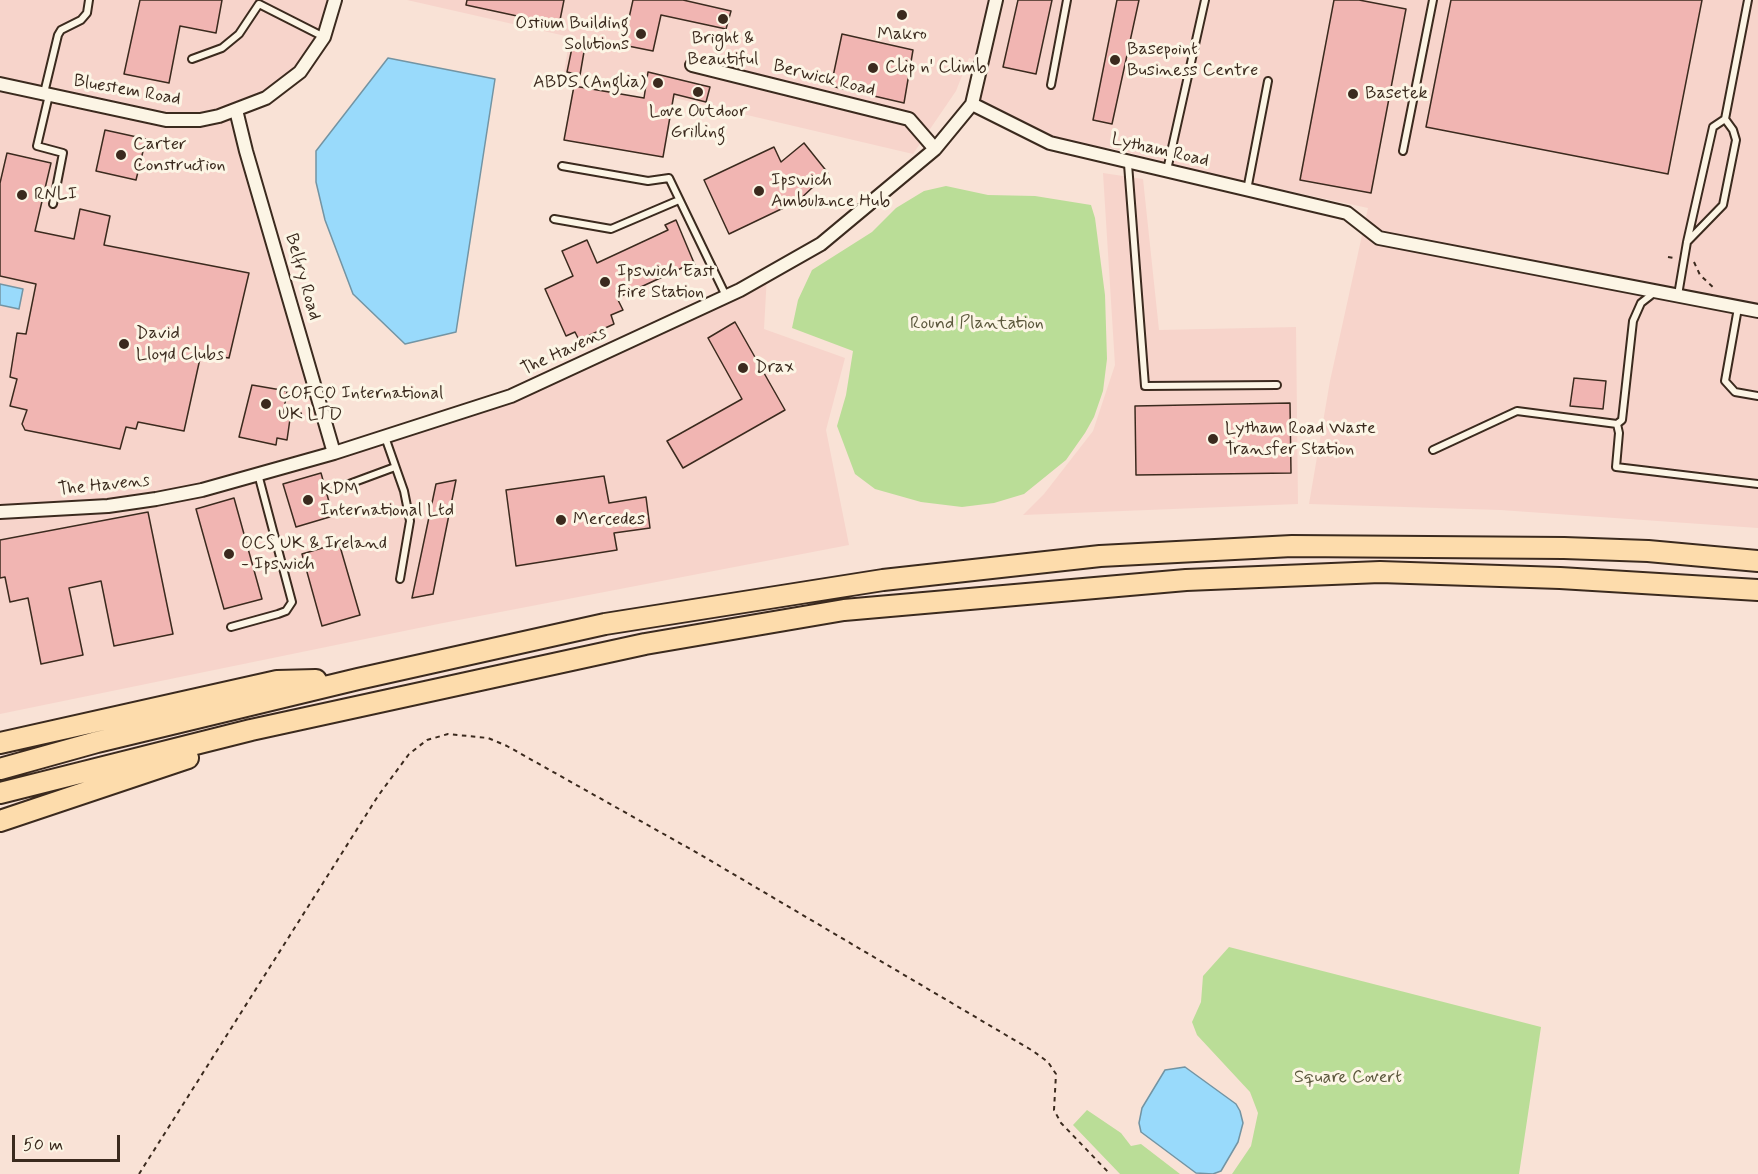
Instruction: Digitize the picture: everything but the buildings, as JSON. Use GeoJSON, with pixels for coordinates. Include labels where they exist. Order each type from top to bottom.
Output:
{"type":"FeatureCollection","features":[{"type":"Feature","properties":{"kind":"highway"},"geometry":{"type":"LineString","coordinates":[[0,769],[97,742],[358,679],[605,624],[883,580],[1100,556],[1304,546],[1564,548],[1648,551],[1758,561]]}},
{"type":"Feature","properties":{"kind":"highway"},"geometry":{"type":"LineString","coordinates":[[0,794],[251,730],[645,644],[844,610],[1186,580],[1380,572],[1560,578],[1758,590]]}},
{"type":"Feature","properties":{"kind":"highway"},"geometry":{"type":"LineString","coordinates":[[0,743],[277,681],[358,679]]}},
{"type":"Feature","properties":{"kind":"highway"},"geometry":{"type":"LineString","coordinates":[[0,821],[205,752],[251,730]]}},
{"type":"Feature","properties":{"kind":"street","name":"Bluestem Road"},"geometry":{"type":"LineString","coordinates":[[0,84],[166,120],[200,120],[236,110],[266,98],[300,72],[324,37],[335,0]]}},
{"type":"Feature","properties":{"kind":"street","name":"The Havens"},"geometry":{"type":"LineString","coordinates":[[0,512],[108,506],[156,499],[334,453],[511,396],[726,296],[822,244],[935,149],[972,104],[996,0]]}},
{"type":"Feature","properties":{"kind":"street","name":"Berwick Road"},"geometry":{"type":"LineString","coordinates":[[692,65],[909,119],[935,149]]}},
{"type":"Feature","properties":{"kind":"street","name":"Lytham Road"},"geometry":{"type":"LineString","coordinates":[[972,104],[1050,143],[1128,164],[1167,170],[1347,213],[1379,238],[1655,291]]}},
{"type":"Feature","properties":{"kind":"street","name":"Belfry Road"},"geometry":{"type":"LineString","coordinates":[[236,110],[334,453]]}},
{"type":"Feature","properties":{"kind":"street"},"geometry":{"type":"LineString","coordinates":[[1655,291],[1758,311]]}},
{"type":"Feature","properties":{"kind":"lane"},"geometry":{"type":"LineString","coordinates":[[53,204],[63,153],[37,146],[58,35],[61,30],[81,20],[87,13],[89,0]]}},
{"type":"Feature","properties":{"kind":"lane"},"geometry":{"type":"LineString","coordinates":[[1051,85],[1067,0]]}},
{"type":"Feature","properties":{"kind":"lane"},"geometry":{"type":"LineString","coordinates":[[1167,170],[1205,0]]}},
{"type":"Feature","properties":{"kind":"lane"},"geometry":{"type":"LineString","coordinates":[[1402,151],[1433,0]]}},
{"type":"Feature","properties":{"kind":"lane"},"geometry":{"type":"LineString","coordinates":[[1678,296],[1687,242],[1713,127],[1725,118],[1748,0]]}},
{"type":"Feature","properties":{"kind":"lane"},"geometry":{"type":"LineString","coordinates":[[192,59],[222,48],[239,33],[259,2],[324,37]]}},
{"type":"Feature","properties":{"kind":"lane"},"geometry":{"type":"LineString","coordinates":[[1247,190],[1268,81]]}},
{"type":"Feature","properties":{"kind":"lane"},"geometry":{"type":"LineString","coordinates":[[1687,242],[1722,205],[1736,140],[1725,118]]}},
{"type":"Feature","properties":{"kind":"lane"},"geometry":{"type":"LineString","coordinates":[[1128,164],[1145,386],[1277,385]]}},
{"type":"Feature","properties":{"kind":"lane"},"geometry":{"type":"LineString","coordinates":[[562,166],[648,181],[669,178],[726,296]]}},
{"type":"Feature","properties":{"kind":"lane"},"geometry":{"type":"LineString","coordinates":[[554,219],[611,229],[679,200]]}},
{"type":"Feature","properties":{"kind":"lane"},"geometry":{"type":"LineString","coordinates":[[1433,450],[1517,411],[1617,424],[1622,420],[1633,321],[1641,303],[1655,291]]}},
{"type":"Feature","properties":{"kind":"lane"},"geometry":{"type":"LineString","coordinates":[[1738,307],[1725,381],[1735,393],[1758,396]]}},
{"type":"Feature","properties":{"kind":"lane"},"geometry":{"type":"LineString","coordinates":[[1617,424],[1620,433],[1616,467],[1758,484]]}},
{"type":"Feature","properties":{"kind":"lane"},"geometry":{"type":"LineString","coordinates":[[385,437],[410,521],[400,579]]}},
{"type":"Feature","properties":{"kind":"lane"},"geometry":{"type":"LineString","coordinates":[[341,487],[395,467]]}},
{"type":"Feature","properties":{"kind":"lane"},"geometry":{"type":"LineString","coordinates":[[231,627],[286,611],[292,602],[291,591],[257,474]]}},
{"type":"Feature","properties":{"kind":"path"},"geometry":{"type":"LineString","coordinates":[[1668,257],[1696,262],[1704,280],[1723,293]]}},
{"type":"Feature","properties":{"kind":"path"},"geometry":{"type":"LineString","coordinates":[[289,417],[313,410]]}},
{"type":"Feature","properties":{"kind":"path"},"geometry":{"type":"LineString","coordinates":[[139,1174],[378,796],[409,754],[427,740],[448,734],[488,738],[507,746],[701,855],[1033,1051],[1048,1062],[1056,1074],[1058,1083],[1054,1110],[1061,1123],[1110,1174]]}},
{"type":"Feature","properties":{"kind":"shaded area"},"geometry":{"type":"Polygon","coordinates":[[[0,0],[335,0],[300,72],[236,110],[334,453],[511,396],[767,275],[764,329],[845,358],[826,430],[849,545],[443,623],[0,714],[0,0]]]}},
{"type":"Feature","properties":{"kind":"shaded area"},"geometry":{"type":"Polygon","coordinates":[[[407,0],[1758,0],[1758,528],[1500,510],[1309,504],[1330,381],[1368,208],[1237,180],[1107,147],[1104,156],[1050,143],[972,104],[981,61],[969,58],[956,91],[913,154],[564,72],[570,37],[407,0]]]}},
{"type":"Feature","properties":{"kind":"shaded area"},"geometry":{"type":"Polygon","coordinates":[[[1103,173],[1143,179],[1159,330],[1296,327],[1298,504],[1023,515],[1044,494],[1093,431],[1115,365],[1103,173]]]}},
{"type":"Feature","properties":{"kind":"green space","name":"Round Plantation"},"geometry":{"type":"Polygon","coordinates":[[[946,186],[988,195],[1035,196],[1091,205],[1095,218],[1105,295],[1107,359],[1103,391],[1094,417],[1085,433],[1066,460],[1024,494],[994,503],[962,507],[921,502],[875,489],[855,474],[837,426],[846,395],[853,351],[792,328],[798,300],[812,270],[872,232],[896,208],[924,191],[946,186]]]}},
{"type":"Feature","properties":{"kind":"green space","name":"Square Covert"},"geometry":{"type":"Polygon","coordinates":[[[1229,947],[1541,1027],[1519,1174],[1232,1174],[1251,1146],[1258,1113],[1250,1092],[1197,1035],[1192,1022],[1201,1002],[1203,976],[1229,947]]]}},
{"type":"Feature","properties":{"kind":"green space"},"geometry":{"type":"Polygon","coordinates":[[[1087,1110],[1121,1133],[1131,1146],[1141,1144],[1180,1174],[1120,1174],[1073,1125],[1087,1110]]]}},
{"type":"Feature","properties":{"kind":"water"},"geometry":{"type":"Polygon","coordinates":[[[388,58],[495,79],[456,332],[405,344],[353,294],[325,220],[316,182],[316,151],[388,58]]]}},
{"type":"Feature","properties":{"kind":"water"},"geometry":{"type":"Polygon","coordinates":[[[0,284],[23,289],[19,309],[0,305],[0,284]]]}},
{"type":"Feature","properties":{"kind":"water"},"geometry":{"type":"Polygon","coordinates":[[[1185,1067],[1236,1104],[1240,1111],[1243,1123],[1238,1142],[1221,1171],[1213,1174],[1196,1173],[1141,1132],[1139,1123],[1142,1108],[1165,1070],[1185,1067]]]}},
{"type":"Feature","properties":{"kind":"place","name":"Makro"},"geometry":{"type":"Point","coordinates":[902,15]}},
{"type":"Feature","properties":{"kind":"place","name":"Bright & Beautiful"},"geometry":{"type":"Point","coordinates":[723,19]}},
{"type":"Feature","properties":{"kind":"place","name":"Ostium Building Solutions"},"geometry":{"type":"Point","coordinates":[641,34]}},
{"type":"Feature","properties":{"kind":"place","name":"Basepoint Business Centre"},"geometry":{"type":"Point","coordinates":[1115,60]}},
{"type":"Feature","properties":{"kind":"place","name":"Clip n' Climb"},"geometry":{"type":"Point","coordinates":[873,68]}},
{"type":"Feature","properties":{"kind":"place","name":"ABDS (Anglia)"},"geometry":{"type":"Point","coordinates":[658,83]}},
{"type":"Feature","properties":{"kind":"place","name":"Love Outdoor Grilling"},"geometry":{"type":"Point","coordinates":[698,92]}},
{"type":"Feature","properties":{"kind":"place","name":"Basetek"},"geometry":{"type":"Point","coordinates":[1353,94]}},
{"type":"Feature","properties":{"kind":"place","name":"Carter Construction"},"geometry":{"type":"Point","coordinates":[121,155]}},
{"type":"Feature","properties":{"kind":"place","name":"Ipswich Ambulance Hub"},"geometry":{"type":"Point","coordinates":[759,191]}},
{"type":"Feature","properties":{"kind":"place","name":"RNLI"},"geometry":{"type":"Point","coordinates":[22,195]}},
{"type":"Feature","properties":{"kind":"place","name":"Ipswich East Fire Station"},"geometry":{"type":"Point","coordinates":[605,282]}},
{"type":"Feature","properties":{"kind":"place","name":"David Lloyd Clubs"},"geometry":{"type":"Point","coordinates":[124,344]}},
{"type":"Feature","properties":{"kind":"place","name":"Drax"},"geometry":{"type":"Point","coordinates":[743,368]}},
{"type":"Feature","properties":{"kind":"place","name":"COFCO International UK LTD"},"geometry":{"type":"Point","coordinates":[266,404]}},
{"type":"Feature","properties":{"kind":"place","name":"Lytham Road Waste Transfer Station"},"geometry":{"type":"Point","coordinates":[1213,439]}},
{"type":"Feature","properties":{"kind":"place","name":"KDM International Ltd"},"geometry":{"type":"Point","coordinates":[308,500]}},
{"type":"Feature","properties":{"kind":"place","name":"Mercedes"},"geometry":{"type":"Point","coordinates":[561,520]}},
{"type":"Feature","properties":{"kind":"place","name":"OCS UK & Ireland - Ipswich"},"geometry":{"type":"Point","coordinates":[229,554]}}]}
